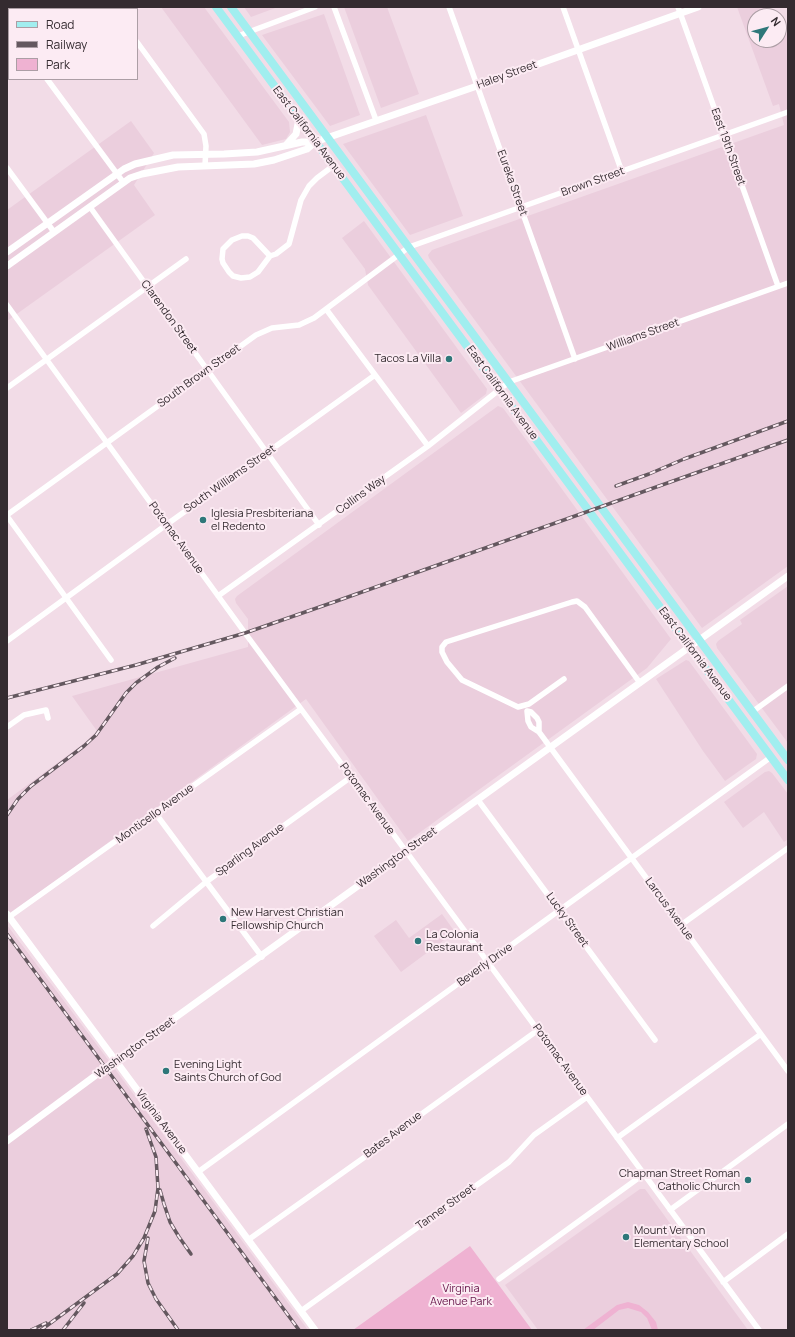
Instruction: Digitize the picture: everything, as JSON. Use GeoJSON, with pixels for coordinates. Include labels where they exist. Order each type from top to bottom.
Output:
{"type":"FeatureCollection","features":[{"type":"Feature","properties":{"kind":"main road","name":"East California Avenue"},"geometry":{"type":"LineString","coordinates":[[216,7],[788,780]]}},
{"type":"Feature","properties":{"kind":"main road","name":"East California Avenue"},"geometry":{"type":"LineString","coordinates":[[231,7],[788,760]]}},
{"type":"Feature","properties":{"kind":"street"},"geometry":{"type":"LineString","coordinates":[[238,36],[315,7]]}},
{"type":"Feature","properties":{"kind":"street"},"geometry":{"type":"LineString","coordinates":[[334,7],[376,120]]}},
{"type":"Feature","properties":{"kind":"street","name":"Eureka Street"},"geometry":{"type":"LineString","coordinates":[[449,7],[575,359]]}},
{"type":"Feature","properties":{"kind":"street"},"geometry":{"type":"LineString","coordinates":[[563,7],[622,172]]}},
{"type":"Feature","properties":{"kind":"street","name":"Haley Street"},"geometry":{"type":"LineString","coordinates":[[315,142],[579,50],[679,10],[698,7]]}},
{"type":"Feature","properties":{"kind":"street","name":"East 19th Street"},"geometry":{"type":"LineString","coordinates":[[679,10],[778,286]]}},
{"type":"Feature","properties":{"kind":"street"},"geometry":{"type":"LineString","coordinates":[[138,43],[204,134],[206,139],[206,166]]}},
{"type":"Feature","properties":{"kind":"street"},"geometry":{"type":"LineString","coordinates":[[48,80],[123,182]]}},
{"type":"Feature","properties":{"kind":"street","name":"Brown Street"},"geometry":{"type":"LineString","coordinates":[[399,254],[409,247],[788,112]]}},
{"type":"Feature","properties":{"kind":"street"},"geometry":{"type":"LineString","coordinates":[[285,146],[296,134],[299,119]]}},
{"type":"Feature","properties":{"kind":"street"},"geometry":{"type":"LineString","coordinates":[[7,252],[117,174],[135,164],[160,157],[184,154],[257,152],[302,142],[315,142]]}},
{"type":"Feature","properties":{"kind":"street"},"geometry":{"type":"LineString","coordinates":[[7,266],[123,182],[142,174],[178,167],[254,164],[274,160],[307,149],[315,142]]}},
{"type":"Feature","properties":{"kind":"street"},"geometry":{"type":"LineString","coordinates":[[270,256],[253,238],[248,236],[242,236],[232,240],[222,253],[223,263],[233,276],[241,278],[250,277],[258,272],[270,256],[276,254],[289,244],[301,200],[308,186],[316,178],[334,166]]}},
{"type":"Feature","properties":{"kind":"street"},"geometry":{"type":"LineString","coordinates":[[7,168],[54,232]]}},
{"type":"Feature","properties":{"kind":"street","name":"Clarendon Street"},"geometry":{"type":"LineString","coordinates":[[90,206],[319,525]]}},
{"type":"Feature","properties":{"kind":"street","name":"South Brown Street"},"geometry":{"type":"LineString","coordinates":[[7,516],[256,335],[272,328],[299,325],[314,318],[399,254]]}},
{"type":"Feature","properties":{"kind":"street"},"geometry":{"type":"LineString","coordinates":[[7,388],[186,259]]}},
{"type":"Feature","properties":{"kind":"street","name":"Williams Street"},"geometry":{"type":"LineString","coordinates":[[500,390],[509,382],[788,283]]}},
{"type":"Feature","properties":{"kind":"street","name":"Potomac Avenue"},"geometry":{"type":"LineString","coordinates":[[7,305],[218,596],[759,1330]]}},
{"type":"Feature","properties":{"kind":"street"},"geometry":{"type":"LineString","coordinates":[[326,309],[428,446]]}},
{"type":"Feature","properties":{"kind":"street","name":"South Williams Street"},"geometry":{"type":"LineString","coordinates":[[7,642],[166,525],[375,375]]}},
{"type":"Feature","properties":{"kind":"street","name":"Collins Way"},"geometry":{"type":"LineString","coordinates":[[218,596],[428,446],[500,390]]}},
{"type":"Feature","properties":{"kind":"street"},"geometry":{"type":"LineString","coordinates":[[7,516],[111,660]]}},
{"type":"Feature","properties":{"kind":"street","name":"Washington Street"},"geometry":{"type":"LineString","coordinates":[[7,1141],[115,1061],[262,957],[788,576]]}},
{"type":"Feature","properties":{"kind":"street"},"geometry":{"type":"LineString","coordinates":[[539,732],[536,718],[526,708],[518,706],[462,680],[444,656],[442,652],[443,644],[577,601],[585,607],[640,683]]}},
{"type":"Feature","properties":{"kind":"street"},"geometry":{"type":"LineString","coordinates":[[539,732],[531,727],[528,721],[526,708],[529,704],[564,679]]}},
{"type":"Feature","properties":{"kind":"street"},"geometry":{"type":"LineString","coordinates":[[752,712],[788,686]]}},
{"type":"Feature","properties":{"kind":"street","name":"Monticello Avenue"},"geometry":{"type":"LineString","coordinates":[[8,916],[156,814],[301,709]]}},
{"type":"Feature","properties":{"kind":"street"},"geometry":{"type":"LineString","coordinates":[[7,727],[24,715],[46,710],[48,718]]}},
{"type":"Feature","properties":{"kind":"street","name":"Larcus Avenue"},"geometry":{"type":"LineString","coordinates":[[539,732],[788,1071]]}},
{"type":"Feature","properties":{"kind":"street","name":"Beverly Drive"},"geometry":{"type":"LineString","coordinates":[[198,1172],[771,757]]}},
{"type":"Feature","properties":{"kind":"street","name":"Sparling Avenue"},"geometry":{"type":"LineString","coordinates":[[153,926],[206,882],[351,777]]}},
{"type":"Feature","properties":{"kind":"street","name":"Lucky Street"},"geometry":{"type":"LineString","coordinates":[[478,800],[655,1040]]}},
{"type":"Feature","properties":{"kind":"street"},"geometry":{"type":"LineString","coordinates":[[156,814],[262,957]]}},
{"type":"Feature","properties":{"kind":"street"},"geometry":{"type":"LineString","coordinates":[[681,925],[788,848]]}},
{"type":"Feature","properties":{"kind":"street","name":"Virginia Avenue"},"geometry":{"type":"LineString","coordinates":[[8,916],[314,1330]]}},
{"type":"Feature","properties":{"kind":"street","name":"Bates Avenue"},"geometry":{"type":"LineString","coordinates":[[248,1240],[369,1154],[380,1144],[538,1030]]}},
{"type":"Feature","properties":{"kind":"street"},"geometry":{"type":"LineString","coordinates":[[617,1138],[761,1034]]}},
{"type":"Feature","properties":{"kind":"street","name":"Tanner Street"},"geometry":{"type":"LineString","coordinates":[[301,1311],[509,1162],[534,1135],[587,1097]]}},
{"type":"Feature","properties":{"kind":"street"},"geometry":{"type":"LineString","coordinates":[[670,1210],[788,1124]]}},
{"type":"Feature","properties":{"kind":"street"},"geometry":{"type":"LineString","coordinates":[[499,1279],[644,1174]]}},
{"type":"Feature","properties":{"kind":"street"},"geometry":{"type":"LineString","coordinates":[[723,1282],[788,1234]]}},
{"type":"Feature","properties":{"kind":"shaded area"},"geometry":{"type":"Polygon","coordinates":[[[161,7],[204,7],[289,122],[290,132],[286,139],[262,145],[161,7]]]}},
{"type":"Feature","properties":{"kind":"shaded area"},"geometry":{"type":"Polygon","coordinates":[[[244,7],[278,7],[251,17],[244,7]]]}},
{"type":"Feature","properties":{"kind":"shaded area"},"geometry":{"type":"Polygon","coordinates":[[[344,7],[387,7],[419,94],[381,108],[344,7]]]}},
{"type":"Feature","properties":{"kind":"shaded area"},"geometry":{"type":"Polygon","coordinates":[[[737,7],[769,7],[770,8],[747,8],[747,34],[737,7]]]}},
{"type":"Feature","properties":{"kind":"shaded area"},"geometry":{"type":"Polygon","coordinates":[[[324,14],[360,115],[330,126],[262,35],[324,14]]]}},
{"type":"Feature","properties":{"kind":"shaded area"},"geometry":{"type":"Polygon","coordinates":[[[787,34],[788,566],[702,628],[428,255],[432,250],[784,125],[779,104],[773,106],[752,48],[787,48],[787,34]]]}},
{"type":"Feature","properties":{"kind":"shaded area"},"geometry":{"type":"Polygon","coordinates":[[[426,115],[463,216],[410,235],[343,144],[426,115]]]}},
{"type":"Feature","properties":{"kind":"shaded area"},"geometry":{"type":"Polygon","coordinates":[[[131,121],[154,153],[134,185],[155,215],[7,321],[7,210],[131,121]]]}},
{"type":"Feature","properties":{"kind":"shaded area"},"geometry":{"type":"Polygon","coordinates":[[[364,221],[487,389],[486,394],[461,413],[368,285],[365,269],[342,238],[364,221]]]}},
{"type":"Feature","properties":{"kind":"shaded area"},"geometry":{"type":"Polygon","coordinates":[[[498,406],[503,408],[671,639],[647,668],[408,841],[306,699],[7,916],[7,800],[83,744],[97,731],[72,696],[248,647],[248,619],[236,603],[235,599],[237,596],[498,406]]]}},
{"type":"Feature","properties":{"kind":"shaded area"},"geometry":{"type":"Polygon","coordinates":[[[788,586],[788,743],[717,648],[716,644],[742,624],[740,620],[788,586]]]}},
{"type":"Feature","properties":{"kind":"shaded area"},"geometry":{"type":"Polygon","coordinates":[[[686,660],[689,661],[757,754],[756,759],[725,781],[703,751],[656,679],[686,660]]]}},
{"type":"Feature","properties":{"kind":"shaded area"},"geometry":{"type":"Polygon","coordinates":[[[769,771],[788,794],[788,839],[784,842],[764,812],[743,828],[724,802],[765,772],[769,771]]]}},
{"type":"Feature","properties":{"kind":"shaded area"},"geometry":{"type":"Polygon","coordinates":[[[442,914],[455,932],[401,972],[374,936],[396,920],[409,938],[442,914]]]}},
{"type":"Feature","properties":{"kind":"shaded area"},"geometry":{"type":"Polygon","coordinates":[[[7,925],[106,1057],[308,1330],[7,1330],[7,925]]]}},
{"type":"Feature","properties":{"kind":"shaded area","name":"Mount Vernon Elementary School"},"geometry":{"type":"Polygon","coordinates":[[[640,1189],[645,1189],[748,1330],[538,1330],[505,1285],[640,1189]]]}},
{"type":"Feature","properties":{"kind":"green space","name":"Virginia Avenue Park"},"geometry":{"type":"Polygon","coordinates":[[[470,1246],[532,1330],[353,1330],[470,1246]]]}},
{"type":"Feature","properties":{"kind":"green space"},"geometry":{"type":"Polygon","coordinates":[[[628,1302],[639,1305],[648,1312],[656,1322],[658,1330],[652,1330],[647,1318],[641,1312],[628,1308],[619,1310],[593,1330],[583,1330],[617,1305],[628,1302]]]}},
{"type":"Feature","properties":{"kind":"railway"},"geometry":{"type":"LineString","coordinates":[[616,486],[684,459],[788,421]]}},
{"type":"Feature","properties":{"kind":"railway"},"geometry":{"type":"LineString","coordinates":[[7,698],[136,665],[245,633],[788,440]]}},
{"type":"Feature","properties":{"kind":"railway"},"geometry":{"type":"LineString","coordinates":[[7,815],[18,799],[31,786],[84,746],[96,735],[126,693],[136,683],[158,667],[175,658]]}},
{"type":"Feature","properties":{"kind":"railway"},"geometry":{"type":"LineString","coordinates":[[7,934],[299,1330]]}},
{"type":"Feature","properties":{"kind":"railway"},"geometry":{"type":"LineString","coordinates":[[41,1330],[117,1274],[133,1256],[144,1238],[155,1211],[158,1188],[156,1157],[146,1129]]}},
{"type":"Feature","properties":{"kind":"railway"},"geometry":{"type":"LineString","coordinates":[[160,1190],[170,1222],[191,1254]]}},
{"type":"Feature","properties":{"kind":"railway"},"geometry":{"type":"LineString","coordinates":[[148,1238],[144,1261],[148,1283],[156,1299],[178,1330]]}},
{"type":"Feature","properties":{"kind":"railway"},"geometry":{"type":"LineString","coordinates":[[63,1330],[84,1303]]}},
{"type":"Feature","properties":{"kind":"railway"},"geometry":{"type":"LineString","coordinates":[[31,1330],[46,1323]]}},
{"type":"Feature","properties":{"kind":"place","name":"Tacos La Villa"},"geometry":{"type":"Point","coordinates":[449,359]}},
{"type":"Feature","properties":{"kind":"place","name":"Iglesia Presbiteriana el Redento"},"geometry":{"type":"Point","coordinates":[203,520]}},
{"type":"Feature","properties":{"kind":"place","name":"New Harvest Christian Fellowship Church"},"geometry":{"type":"Point","coordinates":[223,919]}},
{"type":"Feature","properties":{"kind":"place","name":"La Colonia Restaurant"},"geometry":{"type":"Point","coordinates":[418,941]}},
{"type":"Feature","properties":{"kind":"place","name":"Evening Light Saints Church of God"},"geometry":{"type":"Point","coordinates":[166,1071]}},
{"type":"Feature","properties":{"kind":"place","name":"Chapman Street Roman Catholic Church"},"geometry":{"type":"Point","coordinates":[748,1180]}},
{"type":"Feature","properties":{"kind":"place","name":"Mount Vernon Elementary School"},"geometry":{"type":"Point","coordinates":[626,1237]}}]}
